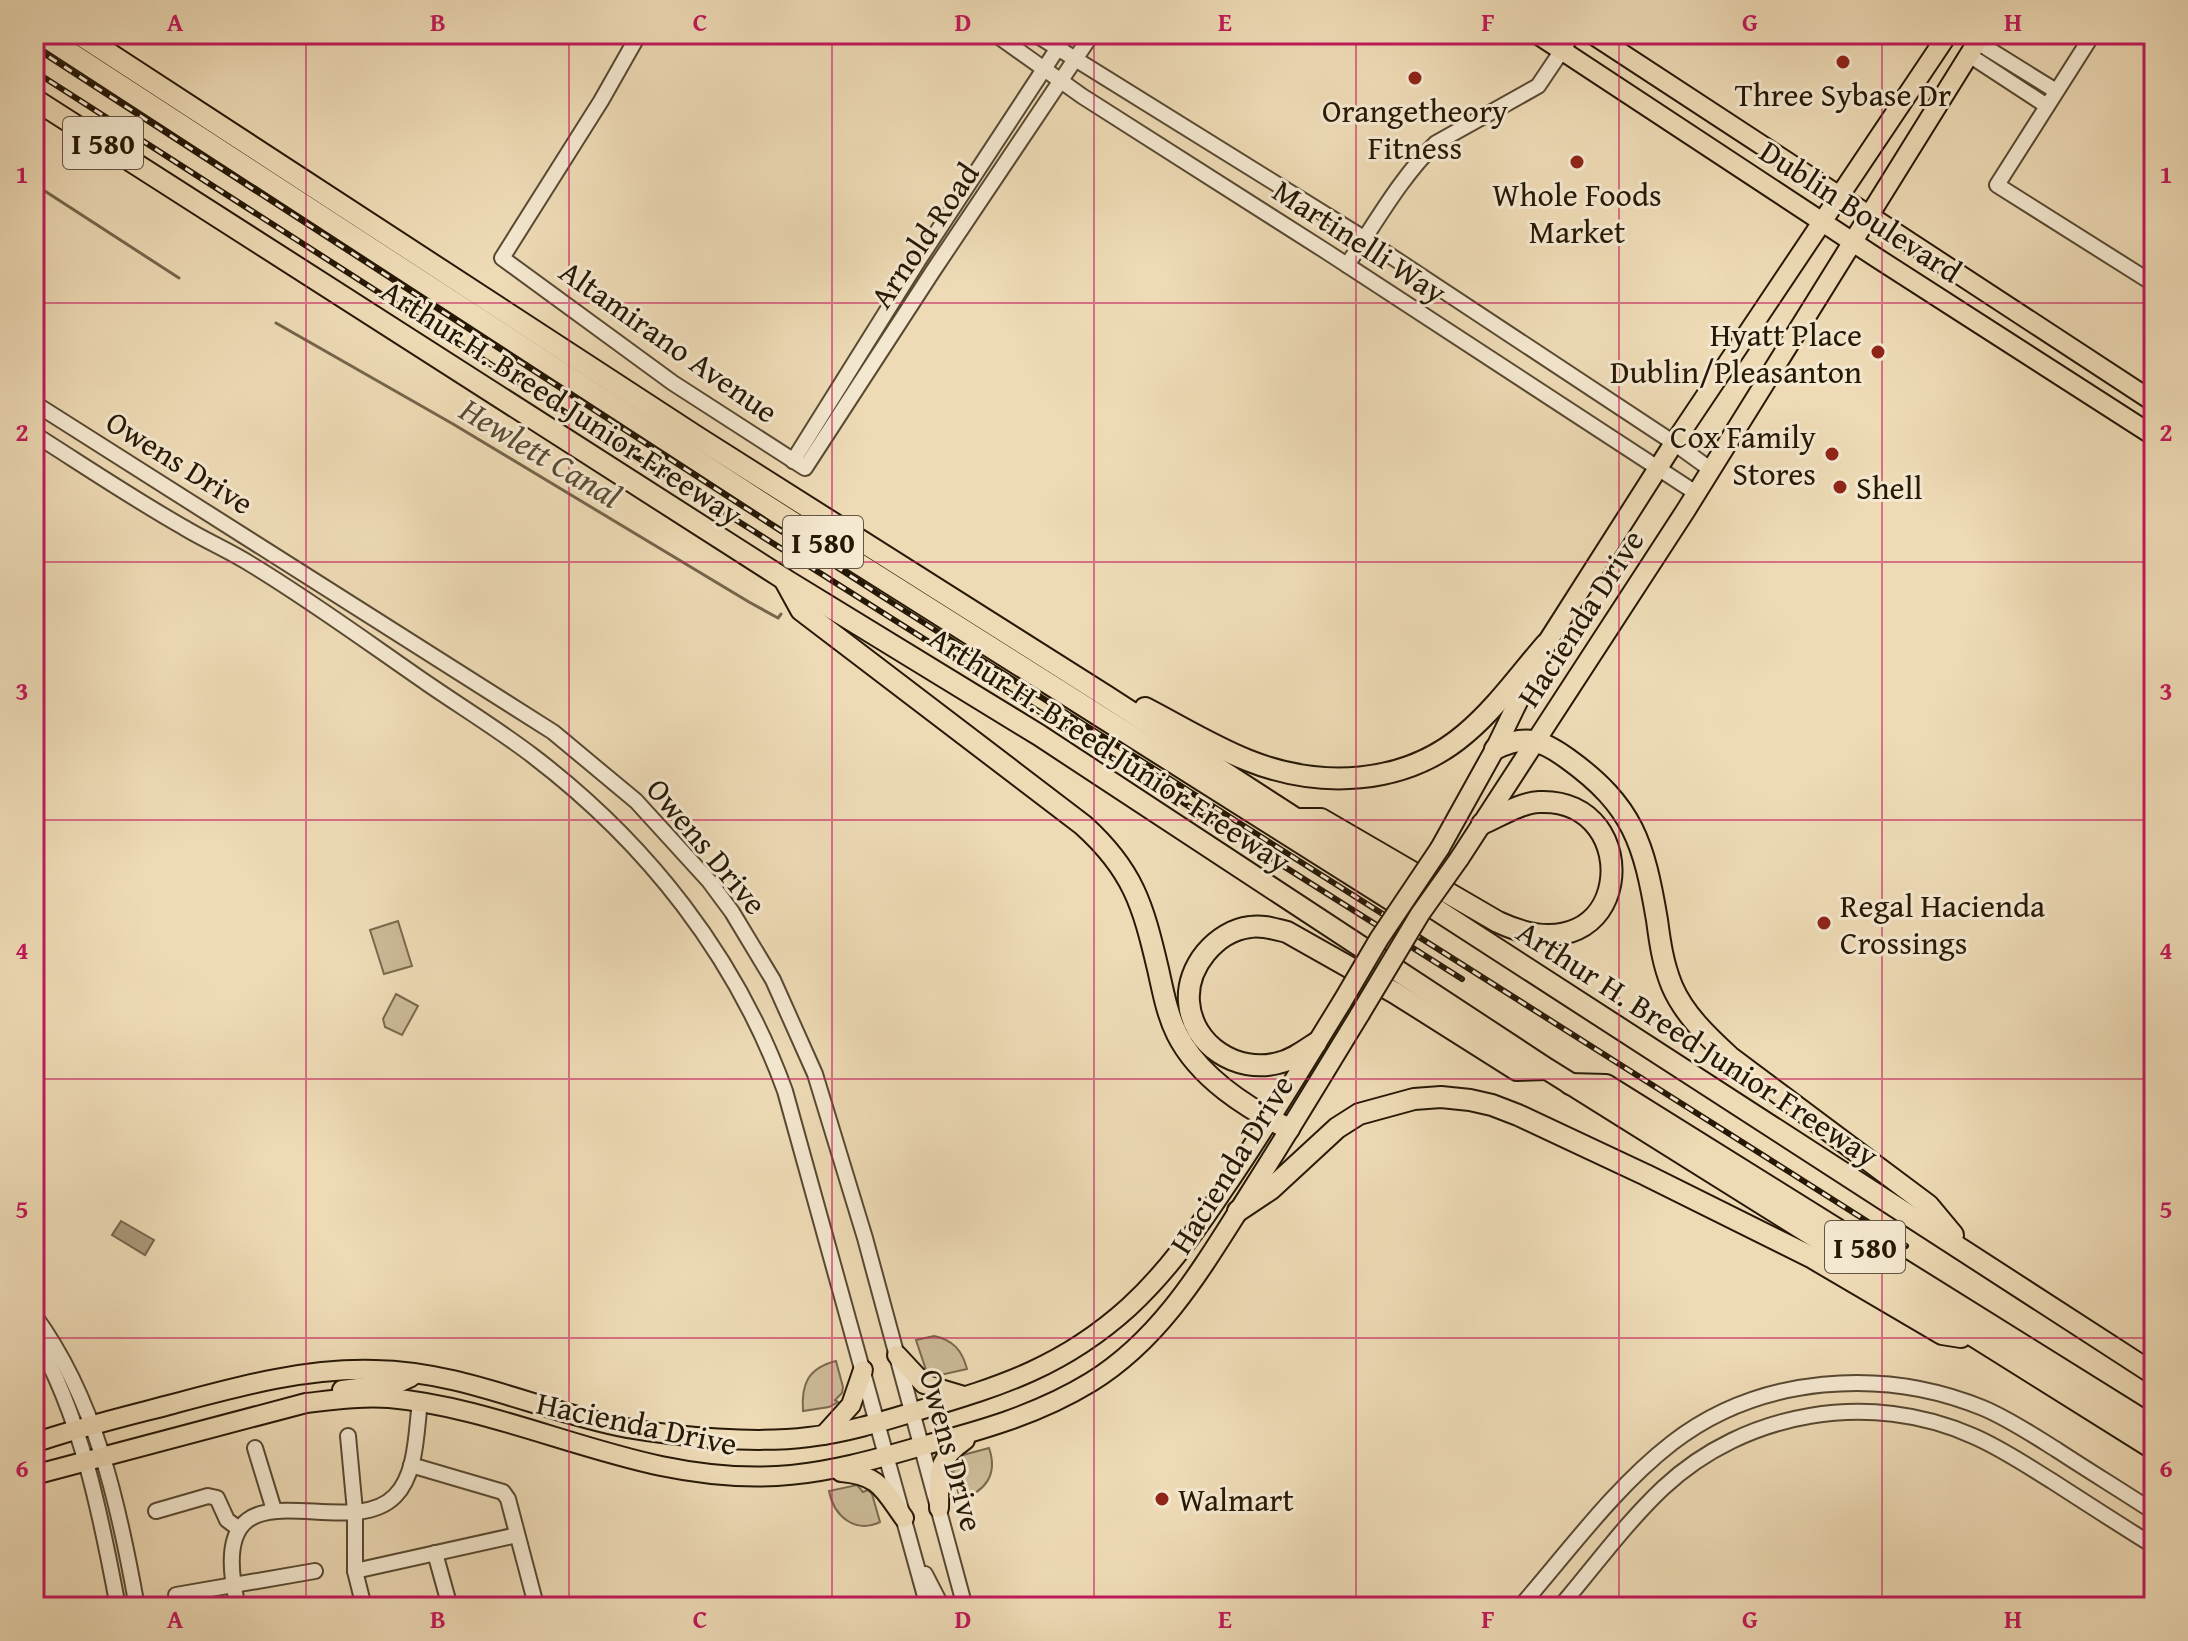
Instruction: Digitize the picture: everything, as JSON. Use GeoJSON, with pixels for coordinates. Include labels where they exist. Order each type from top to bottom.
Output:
{"type":"FeatureCollection","features":[{"type":"Feature","properties":{"kind":"highway","name":"I 580"},"geometry":{"type":"LineString","coordinates":[[41,34],[775,511],[1280,831],[1409,911],[1448,917]]}},
{"type":"Feature","properties":{"kind":"highway","name":"Arthur H. Breed Junior Freeway"},"geometry":{"type":"LineString","coordinates":[[79,34],[697,437],[1106,696],[2154,1374]]}},
{"type":"Feature","properties":{"kind":"highway","name":"Arthur H. Breed Junior Freeway"},"geometry":{"type":"LineString","coordinates":[[34,99],[784,579],[1039,735],[1570,1084],[2154,1449]]}},
{"type":"Feature","properties":{"kind":"highway"},"geometry":{"type":"LineString","coordinates":[[784,579],[801,610],[1083,825],[1102,843],[1121,866],[1136,893],[1147,922],[1169,1012],[1182,1042],[1222,1087],[1280,1124]]}},
{"type":"Feature","properties":{"kind":"highway"},"geometry":{"type":"LineString","coordinates":[[1106,696],[1144,707],[1245,760],[1270,769],[1325,780],[1355,779],[1412,766],[1441,752],[1486,714],[1546,644]]}},
{"type":"Feature","properties":{"kind":"highway"},"geometry":{"type":"LineString","coordinates":[[1495,749],[1511,741],[1525,739],[1553,748],[1596,780],[1615,799],[1638,840],[1647,872],[1662,959],[1687,1013],[1730,1057],[1928,1205],[1966,1251]]}},
{"type":"Feature","properties":{"kind":"highway"},"geometry":{"type":"LineString","coordinates":[[1293,819],[1321,819],[1521,933],[1540,936],[1574,933],[1597,916],[1610,888],[1611,855],[1605,837],[1591,819],[1575,809],[1556,803],[1536,802],[1482,824]]}},
{"type":"Feature","properties":{"kind":"highway"},"geometry":{"type":"LineString","coordinates":[[1316,1043],[1281,1063],[1266,1066],[1231,1061],[1215,1051],[1202,1037],[1193,1020],[1189,1001],[1195,969],[1203,955],[1231,933],[1249,927],[1268,927],[1287,932],[1395,993],[1517,1070],[1547,1069]]}},
{"type":"Feature","properties":{"kind":"highway","name":"I 580"},"geometry":{"type":"LineString","coordinates":[[1570,1084],[1606,1085],[2154,1427]]}},
{"type":"Feature","properties":{"kind":"highway"},"geometry":{"type":"LineString","coordinates":[[1238,1211],[1271,1189],[1337,1128],[1359,1114],[1414,1099],[1441,1097],[1470,1100],[1518,1115],[1646,1175],[1811,1257],[1942,1334],[1976,1339]]}},
{"type":"Feature","properties":{"kind":"main road","name":"Dublin Boulevard"},"geometry":{"type":"LineString","coordinates":[[1537,34],[2154,436]]}},
{"type":"Feature","properties":{"kind":"main road","name":"Dublin Boulevard"},"geometry":{"type":"LineString","coordinates":[[1592,34],[2154,402]]}},
{"type":"Feature","properties":{"kind":"main road","name":"Hacienda Drive"},"geometry":{"type":"LineString","coordinates":[[34,1475],[306,1403],[351,1398],[420,1402],[624,1458],[693,1472],[763,1478],[831,1471],[1026,1415],[1060,1400],[1125,1357],[1155,1330],[1177,1304],[1238,1211],[1316,1043],[1379,939],[1440,848],[1495,749],[1546,644],[1674,443],[1948,34]]}},
{"type":"Feature","properties":{"kind":"main road","name":"Hacienda Drive"},"geometry":{"type":"LineString","coordinates":[[34,1443],[294,1375],[379,1369],[417,1373],[627,1428],[671,1434],[777,1439],[824,1435],[1015,1381],[1085,1342],[1131,1305],[1180,1252],[1280,1124],[1360,1014],[1408,934],[1696,493],[1976,44]]}},
{"type":"Feature","properties":{"kind":"main road"},"geometry":{"type":"LineString","coordinates":[[897,1355],[924,1384],[967,1397]]}},
{"type":"Feature","properties":{"kind":"main road"},"geometry":{"type":"LineString","coordinates":[[824,1435],[851,1405],[863,1370]]}},
{"type":"Feature","properties":{"kind":"main road"},"geometry":{"type":"LineString","coordinates":[[306,1403],[343,1390],[398,1383],[417,1373]]}},
{"type":"Feature","properties":{"kind":"main road"},"geometry":{"type":"LineString","coordinates":[[420,1402],[431,1391],[439,1389],[499,1400],[521,1400]]}},
{"type":"Feature","properties":{"kind":"main road"},"geometry":{"type":"LineString","coordinates":[[939,1508],[940,1466],[945,1457],[977,1431]]}},
{"type":"Feature","properties":{"kind":"main road"},"geometry":{"type":"LineString","coordinates":[[831,1471],[871,1477],[904,1518]]}},
{"type":"Feature","properties":{"kind":"street","name":"Altamirano Avenue"},"geometry":{"type":"LineString","coordinates":[[639,34],[601,101],[502,258],[673,383],[799,465]]}},
{"type":"Feature","properties":{"kind":"street","name":"Martinelli Way"},"geometry":{"type":"LineString","coordinates":[[995,34],[1082,96],[1696,493]]}},
{"type":"Feature","properties":{"kind":"street","name":"Martinelli Way"},"geometry":{"type":"LineString","coordinates":[[1035,34],[1365,239],[1710,469]]}},
{"type":"Feature","properties":{"kind":"street","name":"Arnold Road"},"geometry":{"type":"LineString","coordinates":[[799,465],[918,261],[1067,34]]}},
{"type":"Feature","properties":{"kind":"street","name":"Arnold Road"},"geometry":{"type":"LineString","coordinates":[[799,465],[1092,34]]}},
{"type":"Feature","properties":{"kind":"street"},"geometry":{"type":"LineString","coordinates":[[1347,265],[1404,179],[1423,156],[1436,143],[1538,86],[1573,34]]}},
{"type":"Feature","properties":{"kind":"street"},"geometry":{"type":"LineString","coordinates":[[2093,34],[1997,185],[2154,284]]}},
{"type":"Feature","properties":{"kind":"street"},"geometry":{"type":"LineString","coordinates":[[1976,44],[2056,91]]}},
{"type":"Feature","properties":{"kind":"street"},"geometry":{"type":"LineString","coordinates":[[1976,44],[2047,106]]}},
{"type":"Feature","properties":{"kind":"street","name":"Owens Drive"},"geometry":{"type":"LineString","coordinates":[[35,405],[544,726],[612,778],[679,845],[709,881],[753,946],[809,1056],[838,1142],[965,1607]]}},
{"type":"Feature","properties":{"kind":"street","name":"Owens Drive"},"geometry":{"type":"LineString","coordinates":[[34,434],[156,511],[304,597],[535,758],[591,804],[679,898],[742,994],[772,1057],[792,1112],[928,1607]]}},
{"type":"Feature","properties":{"kind":"street"},"geometry":{"type":"LineString","coordinates":[[34,1315],[57,1349],[84,1428],[84,1461],[118,1607]]}},
{"type":"Feature","properties":{"kind":"street"},"geometry":{"type":"LineString","coordinates":[[34,1335],[69,1405],[103,1457],[137,1607]]}},
{"type":"Feature","properties":{"kind":"street"},"geometry":{"type":"LineString","coordinates":[[1520,1607],[1611,1502],[1673,1442],[1707,1420],[1744,1403],[1821,1384],[1860,1382],[1943,1393],[1986,1410],[2026,1431],[2154,1512]]}},
{"type":"Feature","properties":{"kind":"street"},"geometry":{"type":"LineString","coordinates":[[238,1607],[231,1567],[239,1529],[249,1520],[274,1510],[378,1509],[394,1498],[411,1465],[420,1402]]}},
{"type":"Feature","properties":{"kind":"street"},"geometry":{"type":"LineString","coordinates":[[1560,1607],[1663,1488],[1691,1466],[1721,1445],[1754,1430],[1825,1413],[1860,1411],[1896,1414],[1935,1421],[1974,1436],[2012,1456],[2154,1546]]}},
{"type":"Feature","properties":{"kind":"street"},"geometry":{"type":"LineString","coordinates":[[348,1436],[355,1511],[355,1571],[364,1607]]}},
{"type":"Feature","properties":{"kind":"street"},"geometry":{"type":"LineString","coordinates":[[255,1448],[274,1510]]}},
{"type":"Feature","properties":{"kind":"street"},"geometry":{"type":"LineString","coordinates":[[411,1465],[503,1492],[508,1499],[536,1605]]}},
{"type":"Feature","properties":{"kind":"street"},"geometry":{"type":"LineString","coordinates":[[156,1511],[208,1496],[217,1498],[227,1520],[239,1529]]}},
{"type":"Feature","properties":{"kind":"street"},"geometry":{"type":"LineString","coordinates":[[355,1571],[517,1535]]}},
{"type":"Feature","properties":{"kind":"street"},"geometry":{"type":"LineString","coordinates":[[912,1549],[942,1607]]}},
{"type":"Feature","properties":{"kind":"street"},"geometry":{"type":"LineString","coordinates":[[435,1553],[450,1607]]}},
{"type":"Feature","properties":{"kind":"street"},"geometry":{"type":"LineString","coordinates":[[176,1595],[315,1571]]}},
{"type":"Feature","properties":{"kind":"shaded area"},"geometry":{"type":"Polygon","coordinates":[[[398,921],[412,966],[384,974],[370,930],[398,921]]]}},
{"type":"Feature","properties":{"kind":"shaded area"},"geometry":{"type":"Polygon","coordinates":[[[396,994],[418,1006],[402,1035],[385,1027],[383,1019],[396,994]]]}},
{"type":"Feature","properties":{"kind":"shaded area"},"geometry":{"type":"Polygon","coordinates":[[[121,1221],[154,1240],[145,1255],[112,1235],[121,1221]]]}},
{"type":"Feature","properties":{"kind":"shaded area"},"geometry":{"type":"Polygon","coordinates":[[[934,1336],[956,1347],[967,1369],[936,1376],[926,1370],[916,1340],[934,1336]]]}},
{"type":"Feature","properties":{"kind":"shaded area"},"geometry":{"type":"Polygon","coordinates":[[[836,1361],[843,1387],[835,1400],[838,1402],[829,1407],[803,1411],[803,1393],[808,1378],[819,1368],[836,1361]]]}},
{"type":"Feature","properties":{"kind":"shaded area"},"geometry":{"type":"Polygon","coordinates":[[[989,1448],[992,1466],[988,1481],[977,1492],[960,1499],[953,1473],[957,1460],[963,1455],[989,1448]]]}},
{"type":"Feature","properties":{"kind":"shaded area"},"geometry":{"type":"Polygon","coordinates":[[[857,1485],[863,1492],[868,1490],[872,1494],[880,1522],[863,1526],[855,1524],[847,1521],[836,1508],[829,1491],[857,1485]]]}},
{"type":"Feature","properties":{"kind":"waterway","name":"Hewlett Canal"},"geometry":{"type":"LineString","coordinates":[[34,184],[179,278]]}},
{"type":"Feature","properties":{"kind":"waterway","name":"Hewlett Canal"},"geometry":{"type":"LineString","coordinates":[[276,323],[453,424],[749,602],[778,618],[781,614]]}},
{"type":"Feature","properties":{"kind":"railway"},"geometry":{"type":"LineString","coordinates":[[34,47],[880,595],[1906,1246]]}},
{"type":"Feature","properties":{"kind":"railway"},"geometry":{"type":"LineString","coordinates":[[34,71],[540,396],[1462,979]]}},
{"type":"Feature","properties":{"kind":"place","name":"Three Sybase Dr"},"geometry":{"type":"Point","coordinates":[1843,62]}},
{"type":"Feature","properties":{"kind":"place","name":"Orangetheory Fitness"},"geometry":{"type":"Point","coordinates":[1415,78]}},
{"type":"Feature","properties":{"kind":"place","name":"Whole Foods Market"},"geometry":{"type":"Point","coordinates":[1577,162]}},
{"type":"Feature","properties":{"kind":"place","name":"Hyatt Place Dublin/Pleasanton"},"geometry":{"type":"Point","coordinates":[1878,352]}},
{"type":"Feature","properties":{"kind":"place","name":"Cox Family Stores"},"geometry":{"type":"Point","coordinates":[1832,454]}},
{"type":"Feature","properties":{"kind":"place","name":"Shell"},"geometry":{"type":"Point","coordinates":[1840,487]}},
{"type":"Feature","properties":{"kind":"place","name":"Regal Hacienda Crossings"},"geometry":{"type":"Point","coordinates":[1824,923]}},
{"type":"Feature","properties":{"kind":"place","name":"Walmart"},"geometry":{"type":"Point","coordinates":[1162,1499]}}]}
